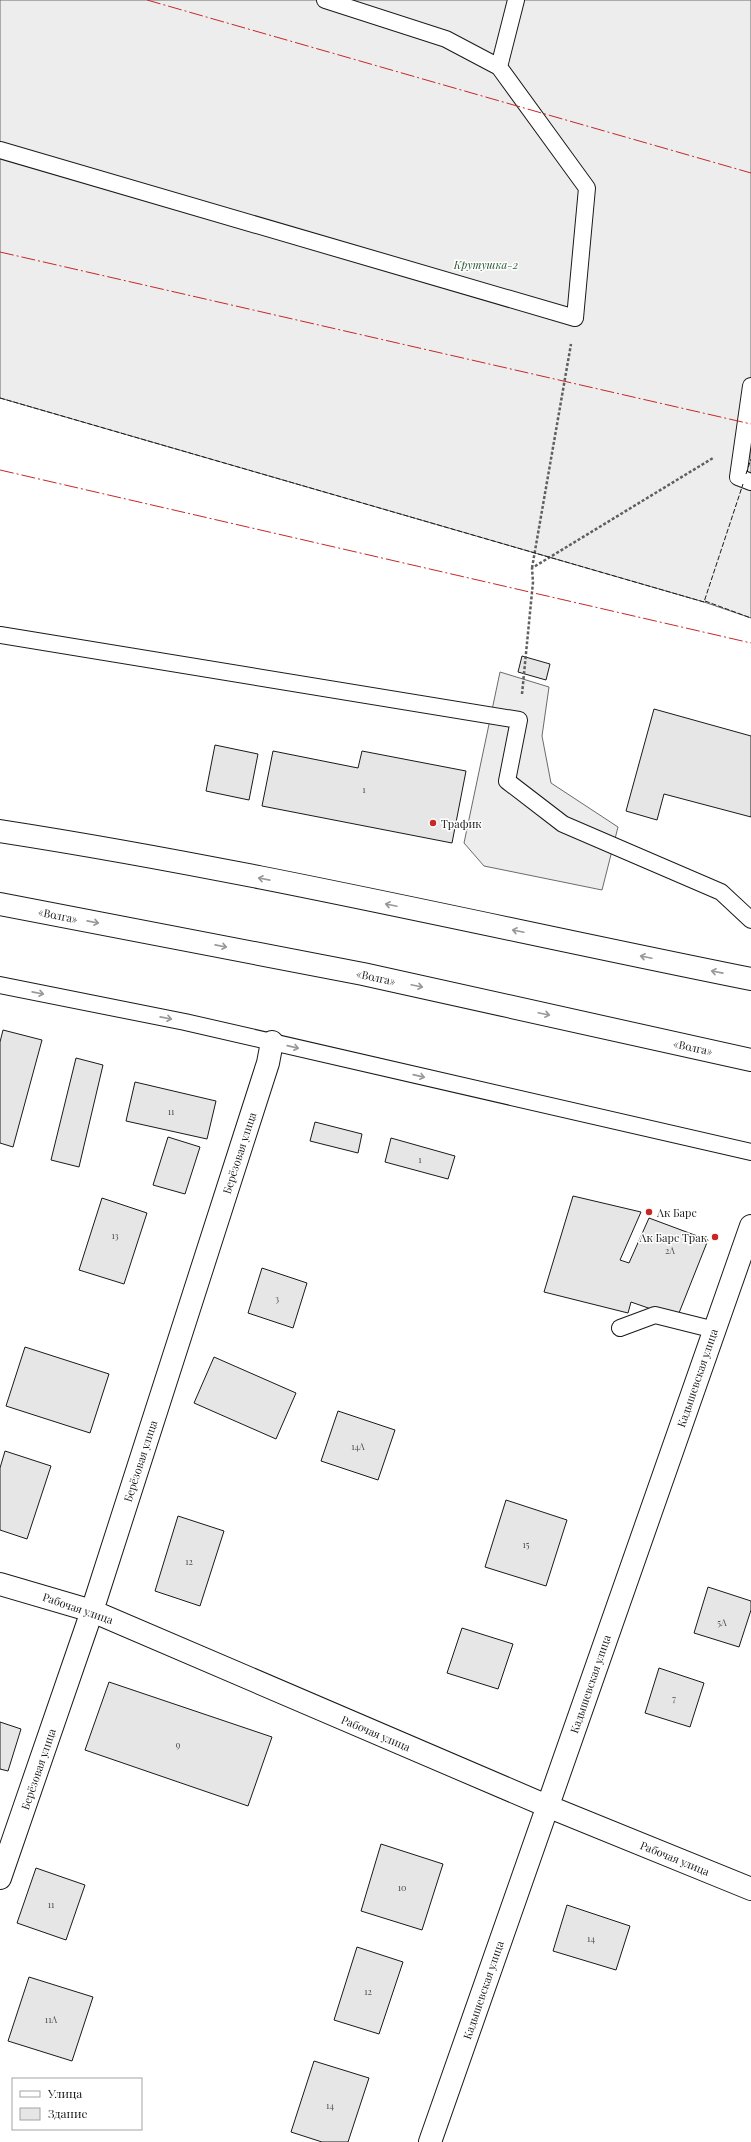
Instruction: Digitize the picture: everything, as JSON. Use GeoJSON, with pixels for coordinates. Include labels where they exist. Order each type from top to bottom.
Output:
{"type":"FeatureCollection","features":[{"type":"Feature","properties":{"kind":"main road"},"geometry":{"type":"LineString","coordinates":[[0,831],[80,844],[360,898],[751,979]]}},
{"type":"Feature","properties":{"kind":"main road","name":"«Волга»"},"geometry":{"type":"LineString","coordinates":[[0,904],[364,974],[751,1060]]}},
{"type":"Feature","properties":{"kind":"main road","name":"Берёзовая улица"},"geometry":{"type":"LineString","coordinates":[[0,1878],[92,1611],[263,1079],[272,1042]]}},
{"type":"Feature","properties":{"kind":"main road","name":"Кадышевская улица"},"geometry":{"type":"LineString","coordinates":[[430,2142],[546,1806],[751,1226]]}},
{"type":"Feature","properties":{"kind":"main road","name":"Рабочая улица"},"geometry":{"type":"LineString","coordinates":[[0,1584],[92,1611],[546,1806],[751,1889]]}},
{"type":"Feature","properties":{"kind":"lane"},"geometry":{"type":"LineString","coordinates":[[0,150],[576,318],[587,188],[499,66],[446,39],[325,0]]}},
{"type":"Feature","properties":{"kind":"lane"},"geometry":{"type":"LineString","coordinates":[[499,66],[516,0]]}},
{"type":"Feature","properties":{"kind":"lane"},"geometry":{"type":"LineString","coordinates":[[751,386],[738,476],[751,482]]}},
{"type":"Feature","properties":{"kind":"lane"},"geometry":{"type":"LineString","coordinates":[[0,635],[519,720],[507,781],[563,824],[721,892],[751,920]]}},
{"type":"Feature","properties":{"kind":"lane"},"geometry":{"type":"LineString","coordinates":[[0,985],[185,1022],[751,1152]]}},
{"type":"Feature","properties":{"kind":"lane"},"geometry":{"type":"LineString","coordinates":[[620,1328],[655,1315],[714,1330]]}},
{"type":"Feature","properties":{"kind":"path"},"geometry":{"type":"LineString","coordinates":[[519,720],[534,582],[532,568],[576,318]]}},
{"type":"Feature","properties":{"kind":"path"},"geometry":{"type":"LineString","coordinates":[[532,568],[744,439]]}},
{"type":"Feature","properties":{"kind":"shaded area","name":"Крутушка-2"},"geometry":{"type":"Polygon","coordinates":[[[0,0],[751,0],[751,618],[704,602],[0,398],[0,0]]]}},
{"type":"Feature","properties":{"kind":"shaded area"},"geometry":{"type":"Polygon","coordinates":[[[500,672],[549,687],[542,736],[551,783],[618,827],[602,890],[484,866],[464,843],[500,672]]]}},
{"type":"Feature","properties":{"kind":"building"},"geometry":{"type":"Polygon","coordinates":[[[522,656],[550,664],[546,680],[518,672],[522,656]]]}},
{"type":"Feature","properties":{"kind":"building"},"geometry":{"type":"Polygon","coordinates":[[[654,709],[751,736],[751,817],[664,794],[657,820],[626,811],[654,709]]]}},
{"type":"Feature","properties":{"kind":"building"},"geometry":{"type":"Polygon","coordinates":[[[215,745],[258,754],[249,800],[206,791],[215,745]]]}},
{"type":"Feature","properties":{"kind":"building"},"geometry":{"type":"Polygon","coordinates":[[[273,751],[358,768],[362,751],[466,771],[452,843],[262,806],[273,751]]]}},
{"type":"Feature","properties":{"kind":"building"},"geometry":{"type":"Polygon","coordinates":[[[3,1030],[42,1040],[13,1147],[0,1143],[0,1042],[3,1030]]]}},
{"type":"Feature","properties":{"kind":"building"},"geometry":{"type":"Polygon","coordinates":[[[76,1058],[103,1065],[79,1167],[51,1160],[76,1058]]]}},
{"type":"Feature","properties":{"kind":"building"},"geometry":{"type":"Polygon","coordinates":[[[135,1082],[216,1101],[207,1139],[126,1121],[135,1082]]]}},
{"type":"Feature","properties":{"kind":"building"},"geometry":{"type":"Polygon","coordinates":[[[315,1122],[362,1134],[358,1153],[310,1141],[315,1122]]]}},
{"type":"Feature","properties":{"kind":"building"},"geometry":{"type":"Polygon","coordinates":[[[168,1137],[200,1147],[185,1194],[153,1185],[168,1137]]]}},
{"type":"Feature","properties":{"kind":"building"},"geometry":{"type":"Polygon","coordinates":[[[391,1138],[455,1156],[448,1179],[385,1162],[391,1138]]]}},
{"type":"Feature","properties":{"kind":"building"},"geometry":{"type":"Polygon","coordinates":[[[573,1196],[641,1212],[620,1260],[629,1263],[649,1218],[708,1240],[677,1318],[631,1302],[628,1313],[544,1292],[573,1196]]]}},
{"type":"Feature","properties":{"kind":"building"},"geometry":{"type":"Polygon","coordinates":[[[102,1198],[147,1213],[124,1284],[79,1270],[102,1198]]]}},
{"type":"Feature","properties":{"kind":"building"},"geometry":{"type":"Polygon","coordinates":[[[262,1268],[307,1283],[293,1328],[248,1313],[262,1268]]]}},
{"type":"Feature","properties":{"kind":"building"},"geometry":{"type":"Polygon","coordinates":[[[25,1347],[109,1374],[90,1433],[6,1406],[25,1347]]]}},
{"type":"Feature","properties":{"kind":"building"},"geometry":{"type":"Polygon","coordinates":[[[214,1357],[296,1393],[276,1439],[194,1403],[214,1357]]]}},
{"type":"Feature","properties":{"kind":"building"},"geometry":{"type":"Polygon","coordinates":[[[338,1411],[395,1430],[378,1480],[321,1461],[338,1411]]]}},
{"type":"Feature","properties":{"kind":"building"},"geometry":{"type":"Polygon","coordinates":[[[5,1451],[51,1466],[27,1539],[0,1530],[0,1468],[5,1451]]]}},
{"type":"Feature","properties":{"kind":"building"},"geometry":{"type":"Polygon","coordinates":[[[506,1500],[567,1520],[546,1586],[485,1567],[506,1500]]]}},
{"type":"Feature","properties":{"kind":"building"},"geometry":{"type":"Polygon","coordinates":[[[178,1516],[224,1531],[200,1606],[155,1591],[178,1516]]]}},
{"type":"Feature","properties":{"kind":"building"},"geometry":{"type":"Polygon","coordinates":[[[708,1587],[751,1601],[751,1610],[739,1647],[694,1633],[708,1587]]]}},
{"type":"Feature","properties":{"kind":"building"},"geometry":{"type":"Polygon","coordinates":[[[462,1628],[513,1644],[498,1689],[447,1673],[462,1628]]]}},
{"type":"Feature","properties":{"kind":"building"},"geometry":{"type":"Polygon","coordinates":[[[659,1668],[704,1683],[690,1727],[645,1713],[659,1668]]]}},
{"type":"Feature","properties":{"kind":"building"},"geometry":{"type":"Polygon","coordinates":[[[109,1682],[272,1737],[248,1806],[85,1750],[109,1682]]]}},
{"type":"Feature","properties":{"kind":"building"},"geometry":{"type":"Polygon","coordinates":[[[0,1722],[21,1729],[8,1771],[0,1769],[0,1722]]]}},
{"type":"Feature","properties":{"kind":"building"},"geometry":{"type":"Polygon","coordinates":[[[381,1844],[443,1864],[422,1930],[361,1911],[381,1844]]]}},
{"type":"Feature","properties":{"kind":"building"},"geometry":{"type":"Polygon","coordinates":[[[36,1868],[85,1885],[66,1940],[17,1923],[36,1868]]]}},
{"type":"Feature","properties":{"kind":"building"},"geometry":{"type":"Polygon","coordinates":[[[567,1905],[630,1926],[616,1970],[553,1951],[567,1905]]]}},
{"type":"Feature","properties":{"kind":"building"},"geometry":{"type":"Polygon","coordinates":[[[357,1947],[403,1962],[379,2034],[334,2020],[357,1947]]]}},
{"type":"Feature","properties":{"kind":"building"},"geometry":{"type":"Polygon","coordinates":[[[29,1977],[93,1997],[72,2061],[8,2041],[29,1977]]]}},
{"type":"Feature","properties":{"kind":"building"},"geometry":{"type":"Polygon","coordinates":[[[314,2061],[369,2078],[348,2142],[322,2142],[291,2132],[314,2061]]]}},
{"type":"Feature","properties":{"kind":"fence"},"geometry":{"type":"LineString","coordinates":[[0,398],[704,602],[743,484]]}},
{"type":"Feature","properties":{"kind":"fence"},"geometry":{"type":"LineString","coordinates":[[746,474],[751,459]]}},
{"type":"Feature","properties":{"kind":"fence"},"geometry":{"type":"LineString","coordinates":[[705,601],[751,618]]}},
{"type":"Feature","properties":{"kind":"power"},"geometry":{"type":"LineString","coordinates":[[147,0],[751,173]]}},
{"type":"Feature","properties":{"kind":"power"},"geometry":{"type":"LineString","coordinates":[[0,252],[751,424]]}},
{"type":"Feature","properties":{"kind":"power"},"geometry":{"type":"LineString","coordinates":[[0,470],[751,643]]}},
{"type":"Feature","properties":{"kind":"place","name":"Трафик"},"geometry":{"type":"Point","coordinates":[433,823]}},
{"type":"Feature","properties":{"kind":"place","name":"Ак Барс"},"geometry":{"type":"Point","coordinates":[649,1212]}},
{"type":"Feature","properties":{"kind":"place","name":"Ак Барс Трак"},"geometry":{"type":"Point","coordinates":[715,1237]}}]}
